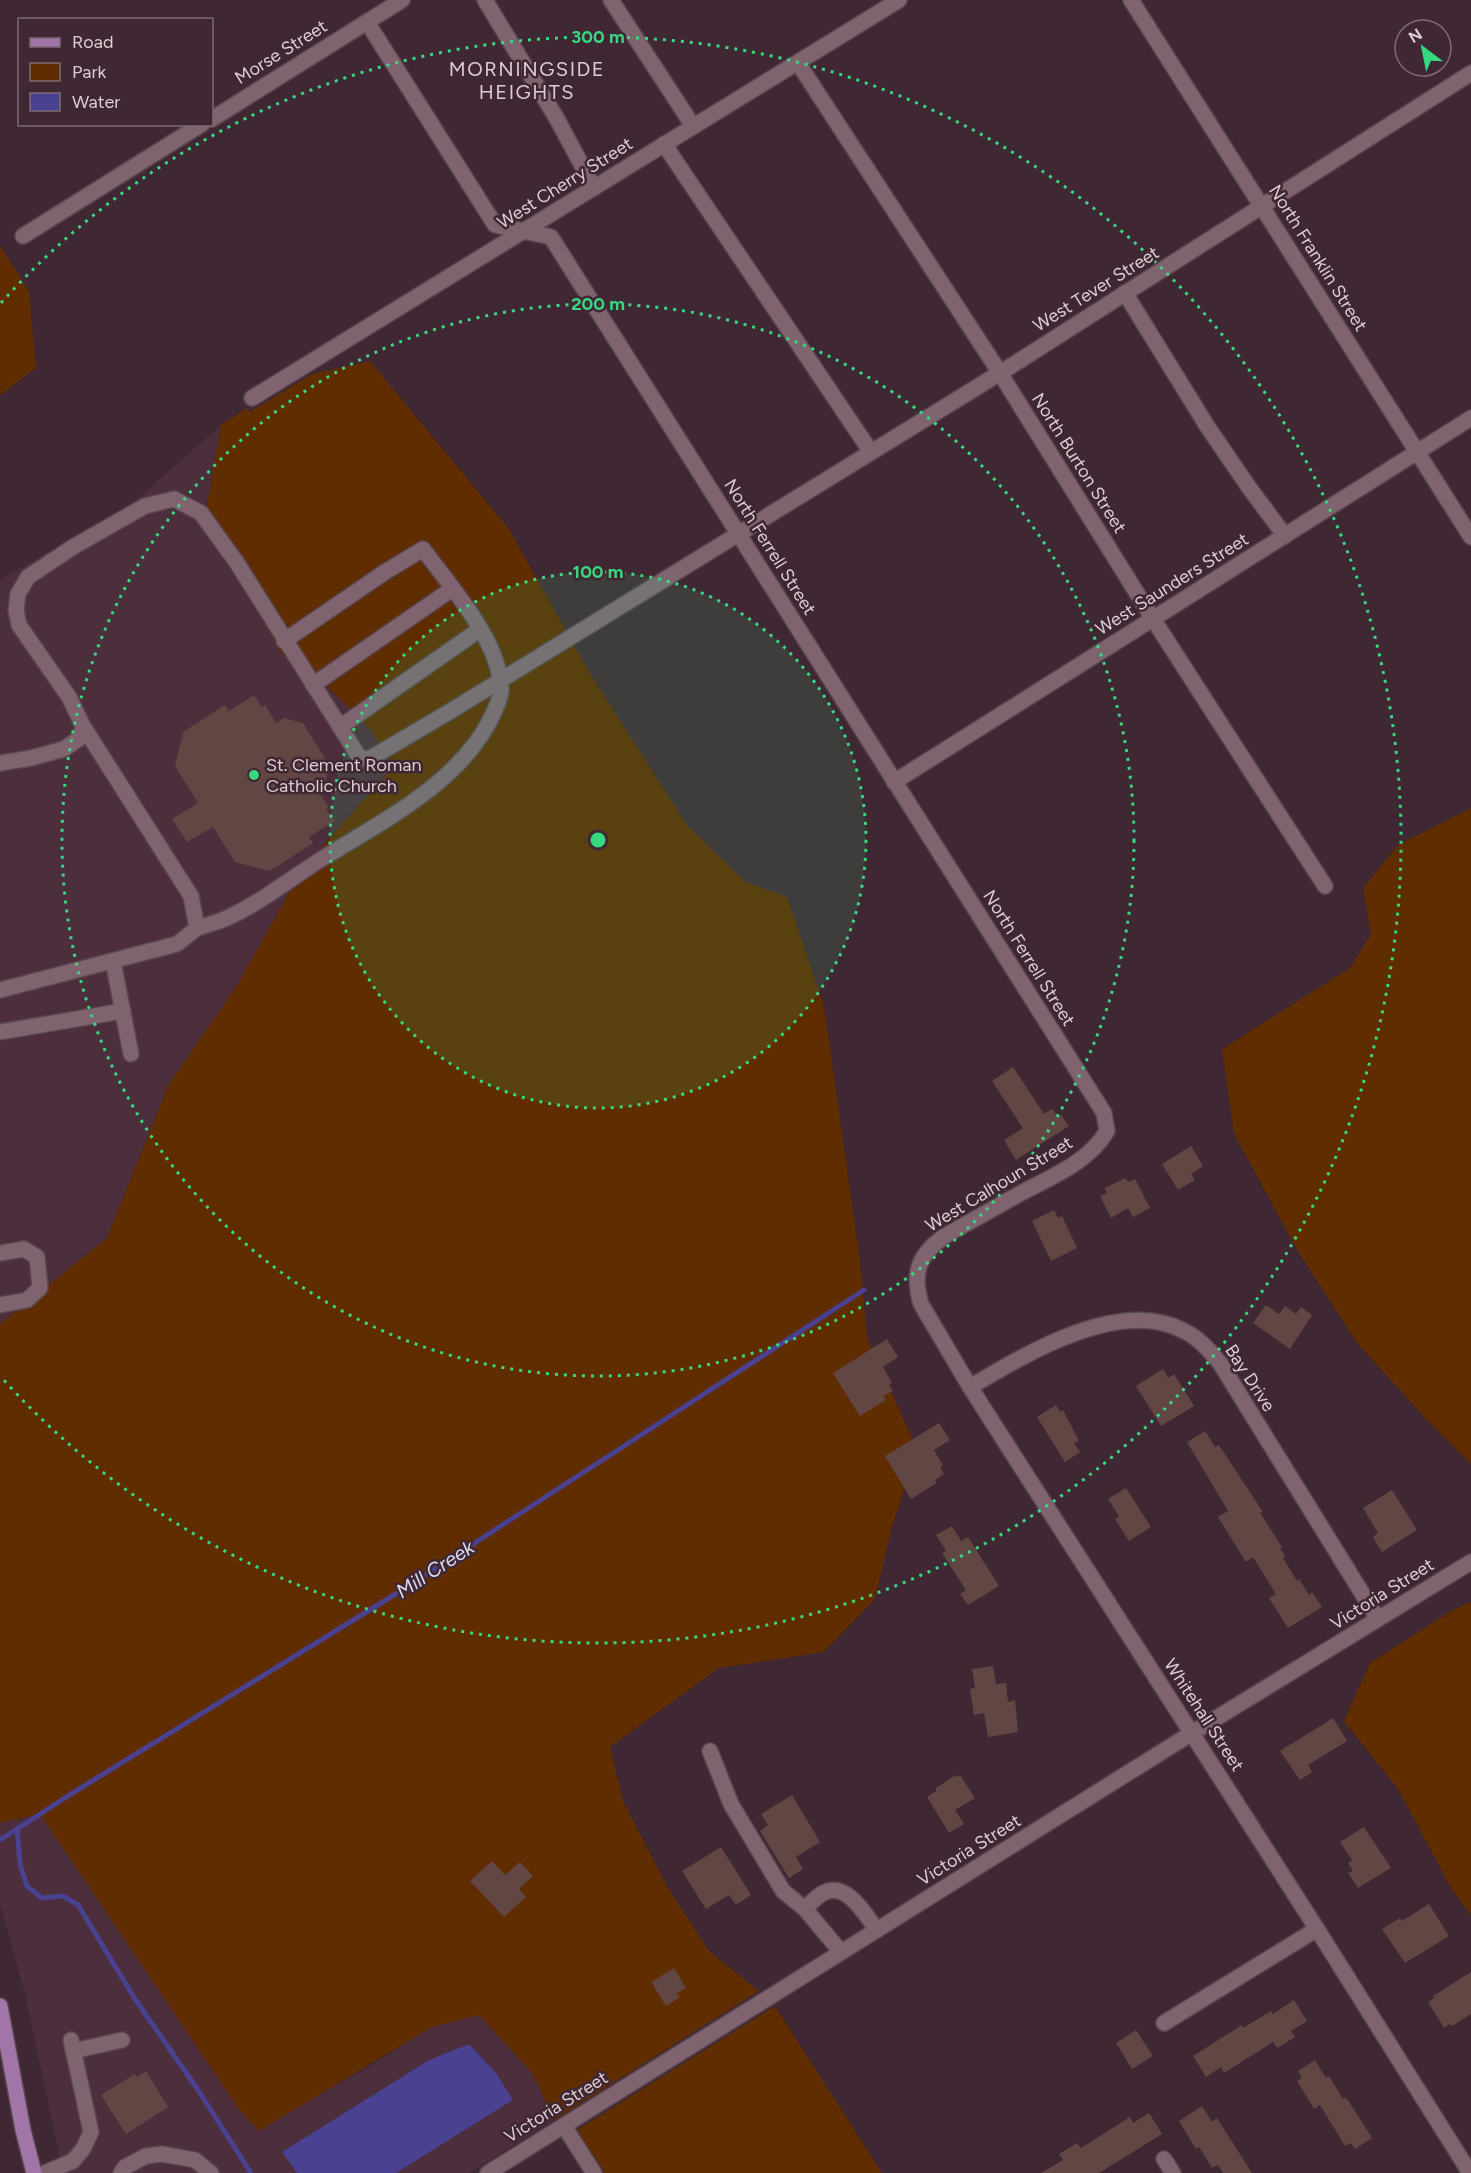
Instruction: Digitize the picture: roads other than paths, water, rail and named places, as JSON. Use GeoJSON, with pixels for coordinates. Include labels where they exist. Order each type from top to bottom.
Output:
{"type":"FeatureCollection","features":[{"type":"Feature","properties":{"kind":"main road"},"geometry":{"type":"LineString","coordinates":[[0,2006],[23,2130],[34,2173]]}},
{"type":"Feature","properties":{"kind":"street","name":"Morse Street"},"geometry":{"type":"LineString","coordinates":[[213,118],[402,0]]}},
{"type":"Feature","properties":{"kind":"street"},"geometry":{"type":"LineString","coordinates":[[485,0],[557,119],[594,188]]}},
{"type":"Feature","properties":{"kind":"street"},"geometry":{"type":"LineString","coordinates":[[611,0],[693,126]]}},
{"type":"Feature","properties":{"kind":"street","name":"North Franklin Street"},"geometry":{"type":"LineString","coordinates":[[1131,0],[1471,537]]}},
{"type":"Feature","properties":{"kind":"street","name":"West Cherry Street"},"geometry":{"type":"LineString","coordinates":[[252,398],[798,63],[889,3]]}},
{"type":"Feature","properties":{"kind":"street","name":"North Ferrell Street"},"geometry":{"type":"LineString","coordinates":[[367,22],[495,225],[550,237],[1100,1106],[1107,1121],[1107,1131]]}},
{"type":"Feature","properties":{"kind":"street","name":"North Burton Street"},"geometry":{"type":"LineString","coordinates":[[798,63],[1000,373],[1153,620],[1325,886]]}},
{"type":"Feature","properties":{"kind":"street","name":"West Tever Street"},"geometry":{"type":"LineString","coordinates":[[197,928],[191,896],[83,726],[69,697],[19,625],[16,610],[18,594],[28,577],[73,547],[145,506],[174,499],[201,513],[237,563],[359,757],[369,759],[500,681],[1000,373],[1471,73]]}},
{"type":"Feature","properties":{"kind":"street"},"geometry":{"type":"LineString","coordinates":[[23,236],[199,126]]}},
{"type":"Feature","properties":{"kind":"street"},"geometry":{"type":"LineString","coordinates":[[664,144],[871,452]]}},
{"type":"Feature","properties":{"kind":"street"},"geometry":{"type":"LineString","coordinates":[[1125,293],[1207,426],[1285,536]]}},
{"type":"Feature","properties":{"kind":"street","name":"West Saunders Street"},"geometry":{"type":"LineString","coordinates":[[894,782],[1471,418]]}},
{"type":"Feature","properties":{"kind":"street"},"geometry":{"type":"LineString","coordinates":[[0,990],[177,944],[197,928],[226,919],[255,903],[289,879],[400,810],[438,782],[466,756],[487,729],[502,693],[499,670],[479,630],[423,549],[284,641]]}},
{"type":"Feature","properties":{"kind":"street"},"geometry":{"type":"LineString","coordinates":[[313,685],[452,589]]}},
{"type":"Feature","properties":{"kind":"street"},"geometry":{"type":"LineString","coordinates":[[340,727],[479,630]]}},
{"type":"Feature","properties":{"kind":"street"},"geometry":{"type":"LineString","coordinates":[[0,763],[64,749],[80,738],[83,726]]}},
{"type":"Feature","properties":{"kind":"street"},"geometry":{"type":"LineString","coordinates":[[113,961],[131,1054]]}},
{"type":"Feature","properties":{"kind":"street"},"geometry":{"type":"LineString","coordinates":[[0,1032],[123,1011]]}},
{"type":"Feature","properties":{"kind":"street","name":"West Calhoun Street"},"geometry":{"type":"LineString","coordinates":[[917,1274],[922,1259],[931,1246],[943,1237],[1072,1165],[1097,1146],[1107,1131]]}},
{"type":"Feature","properties":{"kind":"street"},"geometry":{"type":"LineString","coordinates":[[0,1253],[24,1249],[37,1257],[40,1288],[27,1300],[0,1305]]}},
{"type":"Feature","properties":{"kind":"street","name":"Whitehall Street"},"geometry":{"type":"LineString","coordinates":[[917,1274],[916,1288],[921,1304],[970,1387],[1317,1929],[1470,2173]]}},
{"type":"Feature","properties":{"kind":"street","name":"Bay Drive"},"geometry":{"type":"LineString","coordinates":[[970,1387],[1019,1358],[1089,1327],[1128,1321],[1146,1321],[1163,1323],[1180,1329],[1202,1343],[1220,1363],[1378,1619]]}},
{"type":"Feature","properties":{"kind":"street","name":"Victoria Street"},"geometry":{"type":"LineString","coordinates":[[488,2173],[1192,1733],[1471,1562]]}},
{"type":"Feature","properties":{"kind":"street"},"geometry":{"type":"LineString","coordinates":[[711,1751],[731,1804],[783,1891],[805,1909],[841,1952]]}},
{"type":"Feature","properties":{"kind":"street"},"geometry":{"type":"LineString","coordinates":[[805,1909],[824,1893],[836,1892],[853,1898],[877,1930]]}},
{"type":"Feature","properties":{"kind":"street"},"geometry":{"type":"LineString","coordinates":[[1164,2022],[1317,1929]]}},
{"type":"Feature","properties":{"kind":"street"},"geometry":{"type":"LineString","coordinates":[[45,2173],[73,2161],[83,2149],[91,2132],[72,2045],[122,2040]]}},
{"type":"Feature","properties":{"kind":"street"},"geometry":{"type":"LineString","coordinates":[[564,2126],[594,2173]]}},
{"type":"Feature","properties":{"kind":"street"},"geometry":{"type":"LineString","coordinates":[[121,2173],[125,2167],[146,2156],[162,2154],[195,2160],[211,2173]]}},
{"type":"Feature","properties":{"kind":"street"},"geometry":{"type":"LineString","coordinates":[[1164,2159],[1173,2173]]}},
{"type":"Feature","properties":{"kind":"water"},"geometry":{"type":"Polygon","coordinates":[[[469,2044],[496,2073],[513,2100],[396,2173],[297,2173],[282,2152],[429,2060],[469,2044]]]}},
{"type":"Feature","properties":{"kind":"waterway","name":"Mill Creek"},"geometry":{"type":"LineString","coordinates":[[0,1840],[407,1587],[864,1290]]}},
{"type":"Feature","properties":{"kind":"waterway"},"geometry":{"type":"LineString","coordinates":[[17,1829],[20,1864],[27,1886],[42,1898],[63,1896],[78,1905],[135,1999],[198,2090],[251,2173]]}},
{"type":"Feature","properties":{"kind":"place","name":"St. Clement Roman Catholic Church"},"geometry":{"type":"Point","coordinates":[254,775]}},
{"type":"Feature","properties":{"kind":"district","name":"MORNINGSIDE HEIGHTS"},"geometry":{"type":"Point","coordinates":[527,80]}}]}
